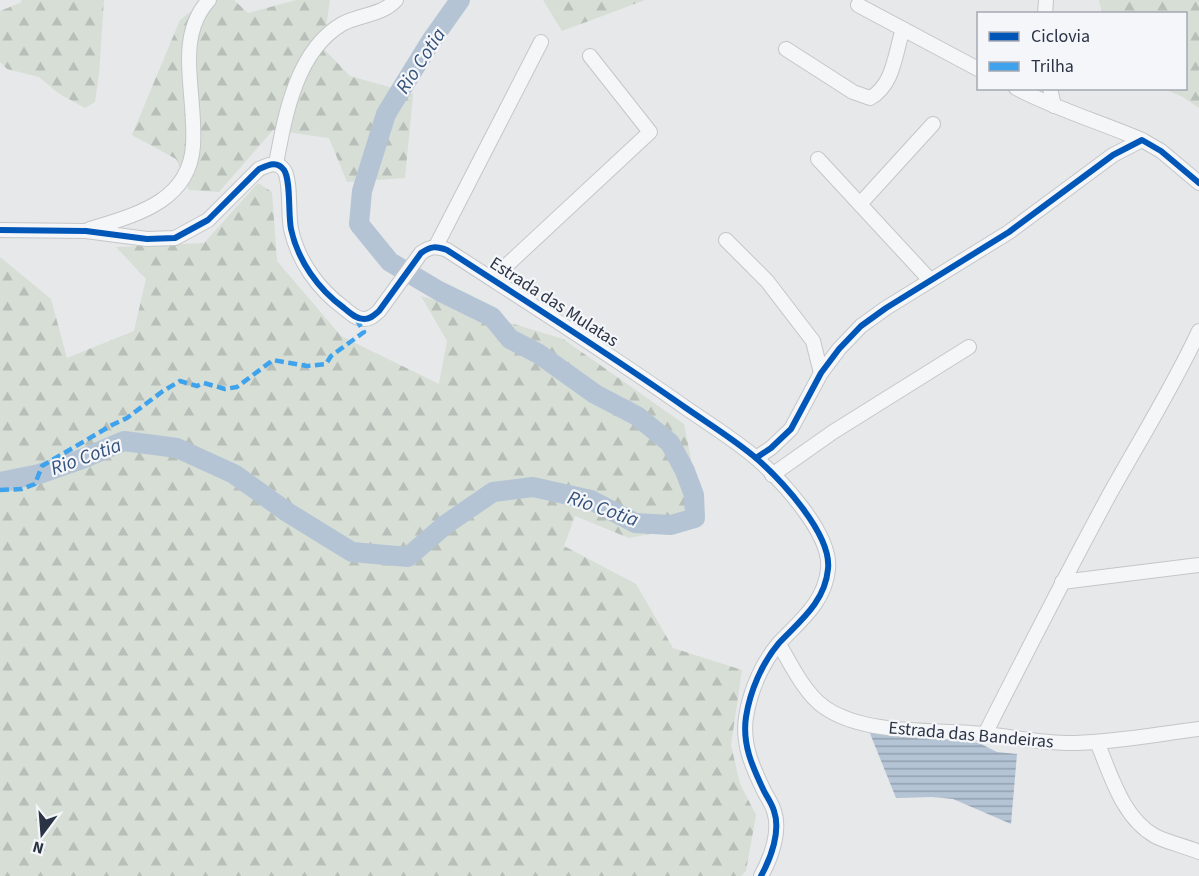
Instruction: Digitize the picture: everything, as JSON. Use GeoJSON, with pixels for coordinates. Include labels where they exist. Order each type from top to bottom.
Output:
{"type":"FeatureCollection","features":[{"type":"Feature","properties":{"kind":"street"},"geometry":{"type":"LineString","coordinates":[[86,231],[151,207],[168,197],[188,173],[193,146],[189,50],[198,11],[209,0]]}},
{"type":"Feature","properties":{"kind":"street"},"geometry":{"type":"LineString","coordinates":[[276,164],[297,84],[307,60],[318,44],[346,21],[380,12],[396,0]]}},
{"type":"Feature","properties":{"kind":"street"},"geometry":{"type":"LineString","coordinates":[[858,5],[977,68]]}},
{"type":"Feature","properties":{"kind":"street"},"geometry":{"type":"LineString","coordinates":[[786,50],[853,92],[870,98],[878,94],[885,86],[903,29]]}},
{"type":"Feature","properties":{"kind":"street"},"geometry":{"type":"LineString","coordinates":[[0,230],[86,231],[147,239],[176,238],[208,220],[259,169],[276,164],[282,168],[287,178],[291,228],[300,256],[320,287],[337,303],[355,317],[363,319],[372,317],[379,311],[414,262],[430,247],[436,246],[541,42]]}},
{"type":"Feature","properties":{"kind":"street"},"geometry":{"type":"LineString","coordinates":[[492,279],[650,132],[590,56]]}},
{"type":"Feature","properties":{"kind":"street"},"geometry":{"type":"LineString","coordinates":[[1020,90],[1142,141],[1161,151],[1199,183]]}},
{"type":"Feature","properties":{"kind":"street"},"geometry":{"type":"LineString","coordinates":[[1050,90],[1054,106]]}},
{"type":"Feature","properties":{"kind":"street"},"geometry":{"type":"LineString","coordinates":[[860,204],[933,124]]}},
{"type":"Feature","properties":{"kind":"street"},"geometry":{"type":"LineString","coordinates":[[756,458],[782,440],[791,429],[821,373],[839,349],[861,326],[930,280],[1009,232],[1113,155],[1142,141]]}},
{"type":"Feature","properties":{"kind":"street"},"geometry":{"type":"LineString","coordinates":[[819,159],[930,280]]}},
{"type":"Feature","properties":{"kind":"street"},"geometry":{"type":"LineString","coordinates":[[726,240],[767,281],[813,341],[821,373]]}},
{"type":"Feature","properties":{"kind":"street","name":"Estrada das Mulatas"},"geometry":{"type":"LineString","coordinates":[[436,246],[447,250],[653,385],[756,458],[808,514],[818,531],[829,558],[828,571],[818,600],[809,614],[779,644],[764,665],[749,700],[745,737],[747,753],[774,812],[775,835],[761,876]]}},
{"type":"Feature","properties":{"kind":"street"},"geometry":{"type":"LineString","coordinates":[[985,734],[1062,582],[1127,463],[1161,407],[1199,331]]}},
{"type":"Feature","properties":{"kind":"street"},"geometry":{"type":"LineString","coordinates":[[772,475],[833,432],[969,347]]}},
{"type":"Feature","properties":{"kind":"street"},"geometry":{"type":"LineString","coordinates":[[1062,582],[1199,565]]}},
{"type":"Feature","properties":{"kind":"street","name":"Estrada das Bandeiras"},"geometry":{"type":"LineString","coordinates":[[779,644],[811,693],[823,706],[840,716],[857,722],[889,729],[985,734],[1072,743],[1199,729]]}},
{"type":"Feature","properties":{"kind":"street"},"geometry":{"type":"LineString","coordinates":[[1097,742],[1122,801],[1138,823],[1158,837],[1199,852]]}},
{"type":"Feature","properties":{"kind":"green space"},"geometry":{"type":"Polygon","coordinates":[[[22,0],[104,0],[95,102],[85,108],[58,93],[39,77],[7,69],[0,62],[0,11],[22,0]]]}},
{"type":"Feature","properties":{"kind":"green space"},"geometry":{"type":"Polygon","coordinates":[[[205,0],[234,0],[248,13],[296,0],[330,0],[323,48],[350,76],[413,94],[405,178],[347,182],[329,138],[273,130],[219,192],[189,190],[176,159],[132,135],[180,20],[205,0]]]}},
{"type":"Feature","properties":{"kind":"green space"},"geometry":{"type":"Polygon","coordinates":[[[543,0],[645,0],[562,31],[543,0]]]}},
{"type":"Feature","properties":{"kind":"green space"},"geometry":{"type":"Polygon","coordinates":[[[1099,0],[1199,0],[1199,108],[1183,97],[1166,90],[1187,90],[1187,12],[1102,12],[1099,0]]]}},
{"type":"Feature","properties":{"kind":"green space"},"geometry":{"type":"Polygon","coordinates":[[[258,183],[272,192],[277,261],[341,336],[439,384],[447,341],[421,296],[563,339],[684,424],[704,523],[629,538],[575,516],[564,546],[636,584],[673,648],[742,670],[731,745],[740,784],[756,815],[746,871],[741,876],[0,876],[0,257],[51,299],[67,358],[134,331],[146,279],[116,247],[204,243],[258,183]]]}},
{"type":"Feature","properties":{"kind":"water"},"geometry":{"type":"Polygon","coordinates":[[[869,731],[979,743],[997,752],[1017,754],[1011,824],[953,799],[896,798],[869,731]]]}},
{"type":"Feature","properties":{"kind":"waterway","name":"Rio Cotia"},"geometry":{"type":"LineString","coordinates":[[0,482],[39,474],[124,441],[177,448],[234,474],[287,512],[352,552],[408,557],[445,525],[493,492],[533,487],[591,500],[635,523],[671,525],[695,518],[694,495],[685,471],[670,443],[637,416],[595,394],[539,354],[510,339],[492,317],[439,291],[390,262],[359,224],[362,191],[386,114],[431,41],[460,0]]}},
{"type":"Feature","properties":{"kind":"marked path"},"geometry":{"type":"LineString","coordinates":[[0,490],[22,489],[35,484],[42,466],[127,418],[180,381],[197,386],[204,383],[225,389],[237,387],[273,360],[307,366],[326,364],[331,356],[364,332],[355,317]]}},
{"type":"Feature","properties":{"kind":"cycle path"},"geometry":{"type":"LineString","coordinates":[[756,458],[771,448],[791,429],[821,373],[839,349],[861,326],[1009,232],[1113,155],[1142,140],[1161,151],[1199,183]]}},
{"type":"Feature","properties":{"kind":"cycle path"},"geometry":{"type":"LineString","coordinates":[[0,230],[86,231],[147,239],[175,238],[208,220],[259,169],[272,164],[278,165],[286,175],[291,229],[304,263],[326,292],[353,315],[366,319],[379,311],[421,253],[434,247],[447,250],[627,367],[731,438],[756,458],[791,494],[814,524],[827,555],[828,569],[826,581],[817,601],[767,659],[748,707],[745,736],[749,755],[776,819],[774,844],[761,876]]}}]}
